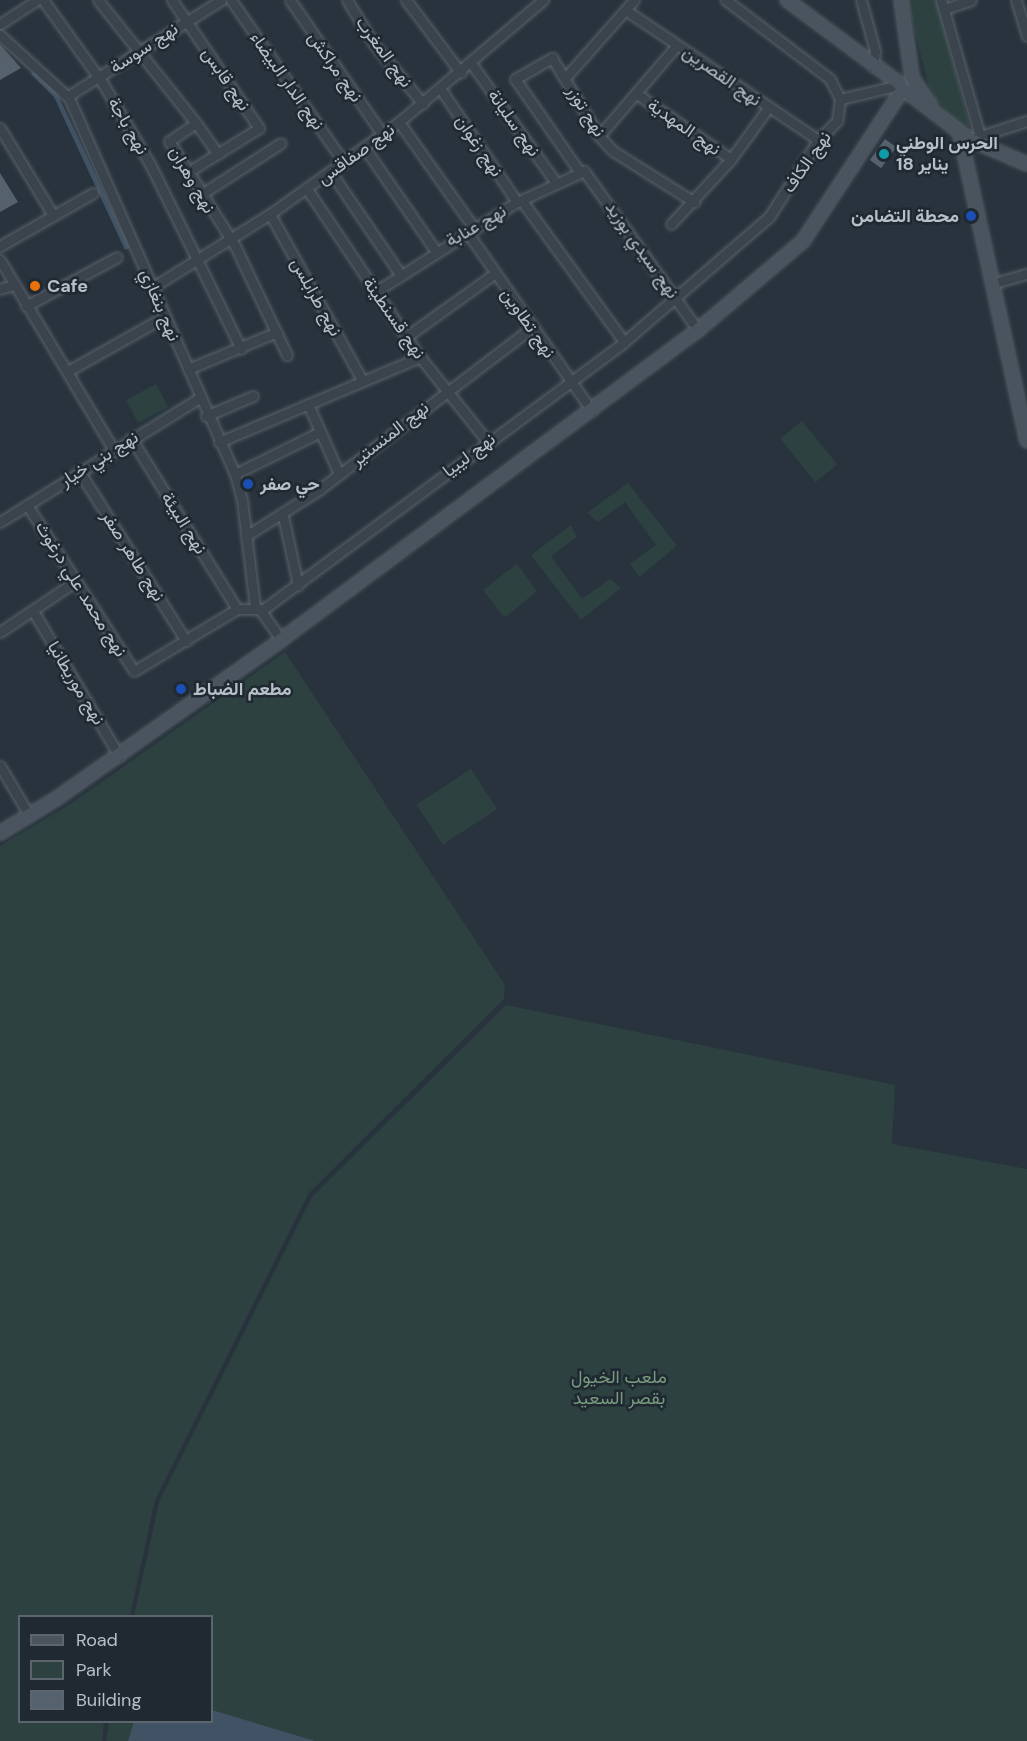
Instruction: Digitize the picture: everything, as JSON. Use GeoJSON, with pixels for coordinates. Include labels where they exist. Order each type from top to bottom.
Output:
{"type":"FeatureCollection","features":[{"type":"Feature","properties":{"kind":"street"},"geometry":{"type":"LineString","coordinates":[[0,24],[37,0]]}},
{"type":"Feature","properties":{"kind":"street","name":"نهج باجة"},"geometry":{"type":"LineString","coordinates":[[43,0],[99,77],[199,259],[241,349]]}},
{"type":"Feature","properties":{"kind":"street","name":"نهج وهران"},"geometry":{"type":"LineString","coordinates":[[98,0],[141,50],[196,123],[169,139],[200,195],[229,240],[287,355]]}},
{"type":"Feature","properties":{"kind":"street","name":"نهج قابس"},"geometry":{"type":"LineString","coordinates":[[172,0],[259,128],[218,154]]}},
{"type":"Feature","properties":{"kind":"street","name":"نهج سوسة"},"geometry":{"type":"LineString","coordinates":[[68,96],[221,0]]}},
{"type":"Feature","properties":{"kind":"street","name":"نهج الدار البيضاء"},"geometry":{"type":"LineString","coordinates":[[231,0],[343,161]]}},
{"type":"Feature","properties":{"kind":"street","name":"نهج مراكش"},"geometry":{"type":"LineString","coordinates":[[290,0],[382,134]]}},
{"type":"Feature","properties":{"kind":"street","name":"نهج المغرب"},"geometry":{"type":"LineString","coordinates":[[347,0],[374,44],[423,104]]}},
{"type":"Feature","properties":{"kind":"street"},"geometry":{"type":"LineString","coordinates":[[406,0],[461,73]]}},
{"type":"Feature","properties":{"kind":"street","name":"نهج صفاقس"},"geometry":{"type":"LineString","coordinates":[[153,287],[270,214],[399,122],[441,91],[543,0]]}},
{"type":"Feature","properties":{"kind":"street"},"geometry":{"type":"LineString","coordinates":[[565,78],[634,0]]}},
{"type":"Feature","properties":{"kind":"street"},"geometry":{"type":"LineString","coordinates":[[726,0],[830,79],[840,99],[905,83]]}},
{"type":"Feature","properties":{"kind":"street"},"geometry":{"type":"LineString","coordinates":[[861,0],[875,51],[871,64]]}},
{"type":"Feature","properties":{"kind":"street"},"geometry":{"type":"LineString","coordinates":[[0,833],[118,756],[281,640],[592,411],[698,330],[803,241],[905,83],[905,17],[901,0]]}},
{"type":"Feature","properties":{"kind":"street"},"geometry":{"type":"LineString","coordinates":[[971,0],[943,5],[970,136],[991,284],[1026,422],[1027,441]]}},
{"type":"Feature","properties":{"kind":"street"},"geometry":{"type":"LineString","coordinates":[[1016,0],[1027,36]]}},
{"type":"Feature","properties":{"kind":"street"},"geometry":{"type":"LineString","coordinates":[[791,1],[871,64],[905,83],[938,116],[970,136],[1027,164]]}},
{"type":"Feature","properties":{"kind":"street","name":"نهج القصرين"},"geometry":{"type":"LineString","coordinates":[[627,10],[818,140]]}},
{"type":"Feature","properties":{"kind":"street","name":"نهج بنغازي"},"geometry":{"type":"LineString","coordinates":[[0,34],[68,96],[153,287],[206,416],[235,474],[258,609],[281,640]]}},
{"type":"Feature","properties":{"kind":"street"},"geometry":{"type":"LineString","coordinates":[[599,136],[677,45]]}},
{"type":"Feature","properties":{"kind":"street","name":"نهج توزر"},"geometry":{"type":"LineString","coordinates":[[515,79],[554,57],[599,136],[613,151],[694,202]]}},
{"type":"Feature","properties":{"kind":"street","name":"نهج سليانة"},"geometry":{"type":"LineString","coordinates":[[471,63],[556,183]]}},
{"type":"Feature","properties":{"kind":"street","name":"نهج سيدي بوزيد"},"geometry":{"type":"LineString","coordinates":[[515,79],[698,330]]}},
{"type":"Feature","properties":{"kind":"street","name":"نهج زغوان"},"geometry":{"type":"LineString","coordinates":[[441,91],[624,342]]}},
{"type":"Feature","properties":{"kind":"street","name":"نهج المهدية"},"geometry":{"type":"LineString","coordinates":[[637,94],[731,159]]}},
{"type":"Feature","properties":{"kind":"street","name":"نهج الكاف"},"geometry":{"type":"LineString","coordinates":[[675,297],[769,217],[818,140],[837,121],[840,99]]}},
{"type":"Feature","properties":{"kind":"street"},"geometry":{"type":"LineString","coordinates":[[671,224],[694,202],[731,159],[768,108]]}},
{"type":"Feature","properties":{"kind":"street","name":"نهج تطاوين"},"geometry":{"type":"LineString","coordinates":[[399,122],[531,328],[592,411]]}},
{"type":"Feature","properties":{"kind":"street"},"geometry":{"type":"LineString","coordinates":[[970,136],[1027,122]]}},
{"type":"Feature","properties":{"kind":"street"},"geometry":{"type":"LineString","coordinates":[[188,172],[218,154],[196,123]]}},
{"type":"Feature","properties":{"kind":"street"},"geometry":{"type":"LineString","coordinates":[[0,128],[53,215]]}},
{"type":"Feature","properties":{"kind":"street"},"geometry":{"type":"LineString","coordinates":[[200,195],[281,143]]}},
{"type":"Feature","properties":{"kind":"street"},"geometry":{"type":"LineString","coordinates":[[364,147],[435,250]]}},
{"type":"Feature","properties":{"kind":"street"},"geometry":{"type":"LineString","coordinates":[[330,171],[400,274]]}},
{"type":"Feature","properties":{"kind":"street","name":"نهج عنابة"},"geometry":{"type":"LineString","coordinates":[[375,291],[435,250],[520,201],[581,171]]}},
{"type":"Feature","properties":{"kind":"street","name":"نهج قسنطينة"},"geometry":{"type":"LineString","coordinates":[[307,189],[420,357],[448,389],[487,441]]}},
{"type":"Feature","properties":{"kind":"street"},"geometry":{"type":"LineString","coordinates":[[0,246],[93,193]]}},
{"type":"Feature","properties":{"kind":"street","name":"نهج طرابلس"},"geometry":{"type":"LineString","coordinates":[[270,214],[362,380]]}},
{"type":"Feature","properties":{"kind":"street"},"geometry":{"type":"LineString","coordinates":[[26,306],[117,257]]}},
{"type":"Feature","properties":{"kind":"street"},"geometry":{"type":"LineString","coordinates":[[0,260],[113,449]]}},
{"type":"Feature","properties":{"kind":"street"},"geometry":{"type":"LineString","coordinates":[[406,337],[495,274]]}},
{"type":"Feature","properties":{"kind":"street"},"geometry":{"type":"LineString","coordinates":[[991,284],[1027,274]]}},
{"type":"Feature","properties":{"kind":"street"},"geometry":{"type":"LineString","coordinates":[[0,289],[13,285]]}},
{"type":"Feature","properties":{"kind":"street","name":"نهج ليبيا"},"geometry":{"type":"LineString","coordinates":[[258,609],[298,585],[487,441],[624,342],[675,297]]}},
{"type":"Feature","properties":{"kind":"street"},"geometry":{"type":"LineString","coordinates":[[68,372],[164,317]]}},
{"type":"Feature","properties":{"kind":"street","name":"نهج المنستير"},"geometry":{"type":"LineString","coordinates":[[246,536],[283,516],[531,328]]}},
{"type":"Feature","properties":{"kind":"street"},"geometry":{"type":"LineString","coordinates":[[188,369],[277,333]]}},
{"type":"Feature","properties":{"kind":"street"},"geometry":{"type":"LineString","coordinates":[[219,442],[420,357]]}},
{"type":"Feature","properties":{"kind":"street"},"geometry":{"type":"LineString","coordinates":[[206,416],[253,396]]}},
{"type":"Feature","properties":{"kind":"street","name":"نهج بني خيار"},"geometry":{"type":"LineString","coordinates":[[0,522],[113,449],[199,398]]}},
{"type":"Feature","properties":{"kind":"street"},"geometry":{"type":"LineString","coordinates":[[308,404],[339,474]]}},
{"type":"Feature","properties":{"kind":"street"},"geometry":{"type":"LineString","coordinates":[[235,474],[320,432]]}},
{"type":"Feature","properties":{"kind":"street","name":"نهج البيئة"},"geometry":{"type":"LineString","coordinates":[[131,438],[237,609]]}},
{"type":"Feature","properties":{"kind":"street","name":"نهج طاهر صفر"},"geometry":{"type":"LineString","coordinates":[[79,471],[186,641]]}},
{"type":"Feature","properties":{"kind":"street","name":"نهج محمد علي درغوث"},"geometry":{"type":"LineString","coordinates":[[27,504],[134,671],[237,609],[258,609]]}},
{"type":"Feature","properties":{"kind":"street"},"geometry":{"type":"LineString","coordinates":[[283,516],[298,585]]}},
{"type":"Feature","properties":{"kind":"street"},"geometry":{"type":"LineString","coordinates":[[0,632],[76,581]]}},
{"type":"Feature","properties":{"kind":"street","name":"نهج موريطانيا"},"geometry":{"type":"LineString","coordinates":[[33,611],[118,756]]}},
{"type":"Feature","properties":{"kind":"street"},"geometry":{"type":"LineString","coordinates":[[0,766],[29,816]]}},
{"type":"Feature","properties":{"kind":"green space"},"geometry":{"type":"Polygon","coordinates":[[[907,0],[936,0],[970,127],[956,123],[942,109],[928,84],[907,0]]]}},
{"type":"Feature","properties":{"kind":"green space"},"geometry":{"type":"Polygon","coordinates":[[[156,384],[168,407],[138,423],[126,400],[156,384]]]}},
{"type":"Feature","properties":{"kind":"green space"},"geometry":{"type":"Polygon","coordinates":[[[802,421],[837,465],[815,482],[780,439],[802,421]]]}},
{"type":"Feature","properties":{"kind":"green space"},"geometry":{"type":"Polygon","coordinates":[[[628,483],[677,546],[639,577],[630,564],[656,545],[625,502],[598,522],[587,513],[628,483]]]}},
{"type":"Feature","properties":{"kind":"green space"},"geometry":{"type":"Polygon","coordinates":[[[571,525],[577,537],[551,556],[582,599],[610,579],[621,588],[581,620],[531,555],[571,525]]]}},
{"type":"Feature","properties":{"kind":"green space"},"geometry":{"type":"Polygon","coordinates":[[[517,564],[537,591],[507,616],[502,615],[483,590],[517,564]]]}},
{"type":"Feature","properties":{"kind":"green space"},"geometry":{"type":"Polygon","coordinates":[[[285,652],[505,985],[504,999],[308,1194],[155,1500],[130,1615],[18,1615],[18,1723],[104,1723],[102,1741],[0,1741],[0,846],[72,803],[285,652]]]}},
{"type":"Feature","properties":{"kind":"green space"},"geometry":{"type":"Polygon","coordinates":[[[471,769],[497,809],[443,845],[416,804],[471,769]]]}},
{"type":"Feature","properties":{"kind":"green space","name":"ملعب الخيول بقصر السعيد"},"geometry":{"type":"Polygon","coordinates":[[[506,1005],[895,1085],[892,1144],[1027,1169],[1027,1741],[106,1741],[109,1723],[213,1723],[213,1615],[134,1615],[159,1502],[312,1197],[506,1005]]]}},
{"type":"Feature","properties":{"kind":"water"},"geometry":{"type":"Polygon","coordinates":[[[36,70],[57,93],[130,248],[125,250],[54,97],[31,74],[36,70]]]}},
{"type":"Feature","properties":{"kind":"water"},"geometry":{"type":"Polygon","coordinates":[[[213,1710],[315,1741],[128,1741],[134,1723],[213,1723],[213,1710]]]}},
{"type":"Feature","properties":{"kind":"building"},"geometry":{"type":"Polygon","coordinates":[[[0,44],[21,68],[0,80],[0,44]]]}},
{"type":"Feature","properties":{"kind":"building","name":"الحرس الوطني 18 يناير"},"geometry":{"type":"Polygon","coordinates":[[[885,139],[896,147],[881,168],[870,160],[885,139]]]}},
{"type":"Feature","properties":{"kind":"building"},"geometry":{"type":"Polygon","coordinates":[[[0,173],[18,202],[0,212],[0,173]]]}},
{"type":"Feature","properties":{"kind":"place","name":"الحرس الوطني 18 يناير"},"geometry":{"type":"Point","coordinates":[884,154]}},
{"type":"Feature","properties":{"kind":"place","name":"محطة التضامن"},"geometry":{"type":"Point","coordinates":[971,216]}},
{"type":"Feature","properties":{"kind":"place","name":"Cafe"},"geometry":{"type":"Point","coordinates":[35,286]}},
{"type":"Feature","properties":{"kind":"place","name":"حي صفر"},"geometry":{"type":"Point","coordinates":[248,484]}},
{"type":"Feature","properties":{"kind":"place","name":"مطعم الضباط"},"geometry":{"type":"Point","coordinates":[181,689]}}]}
